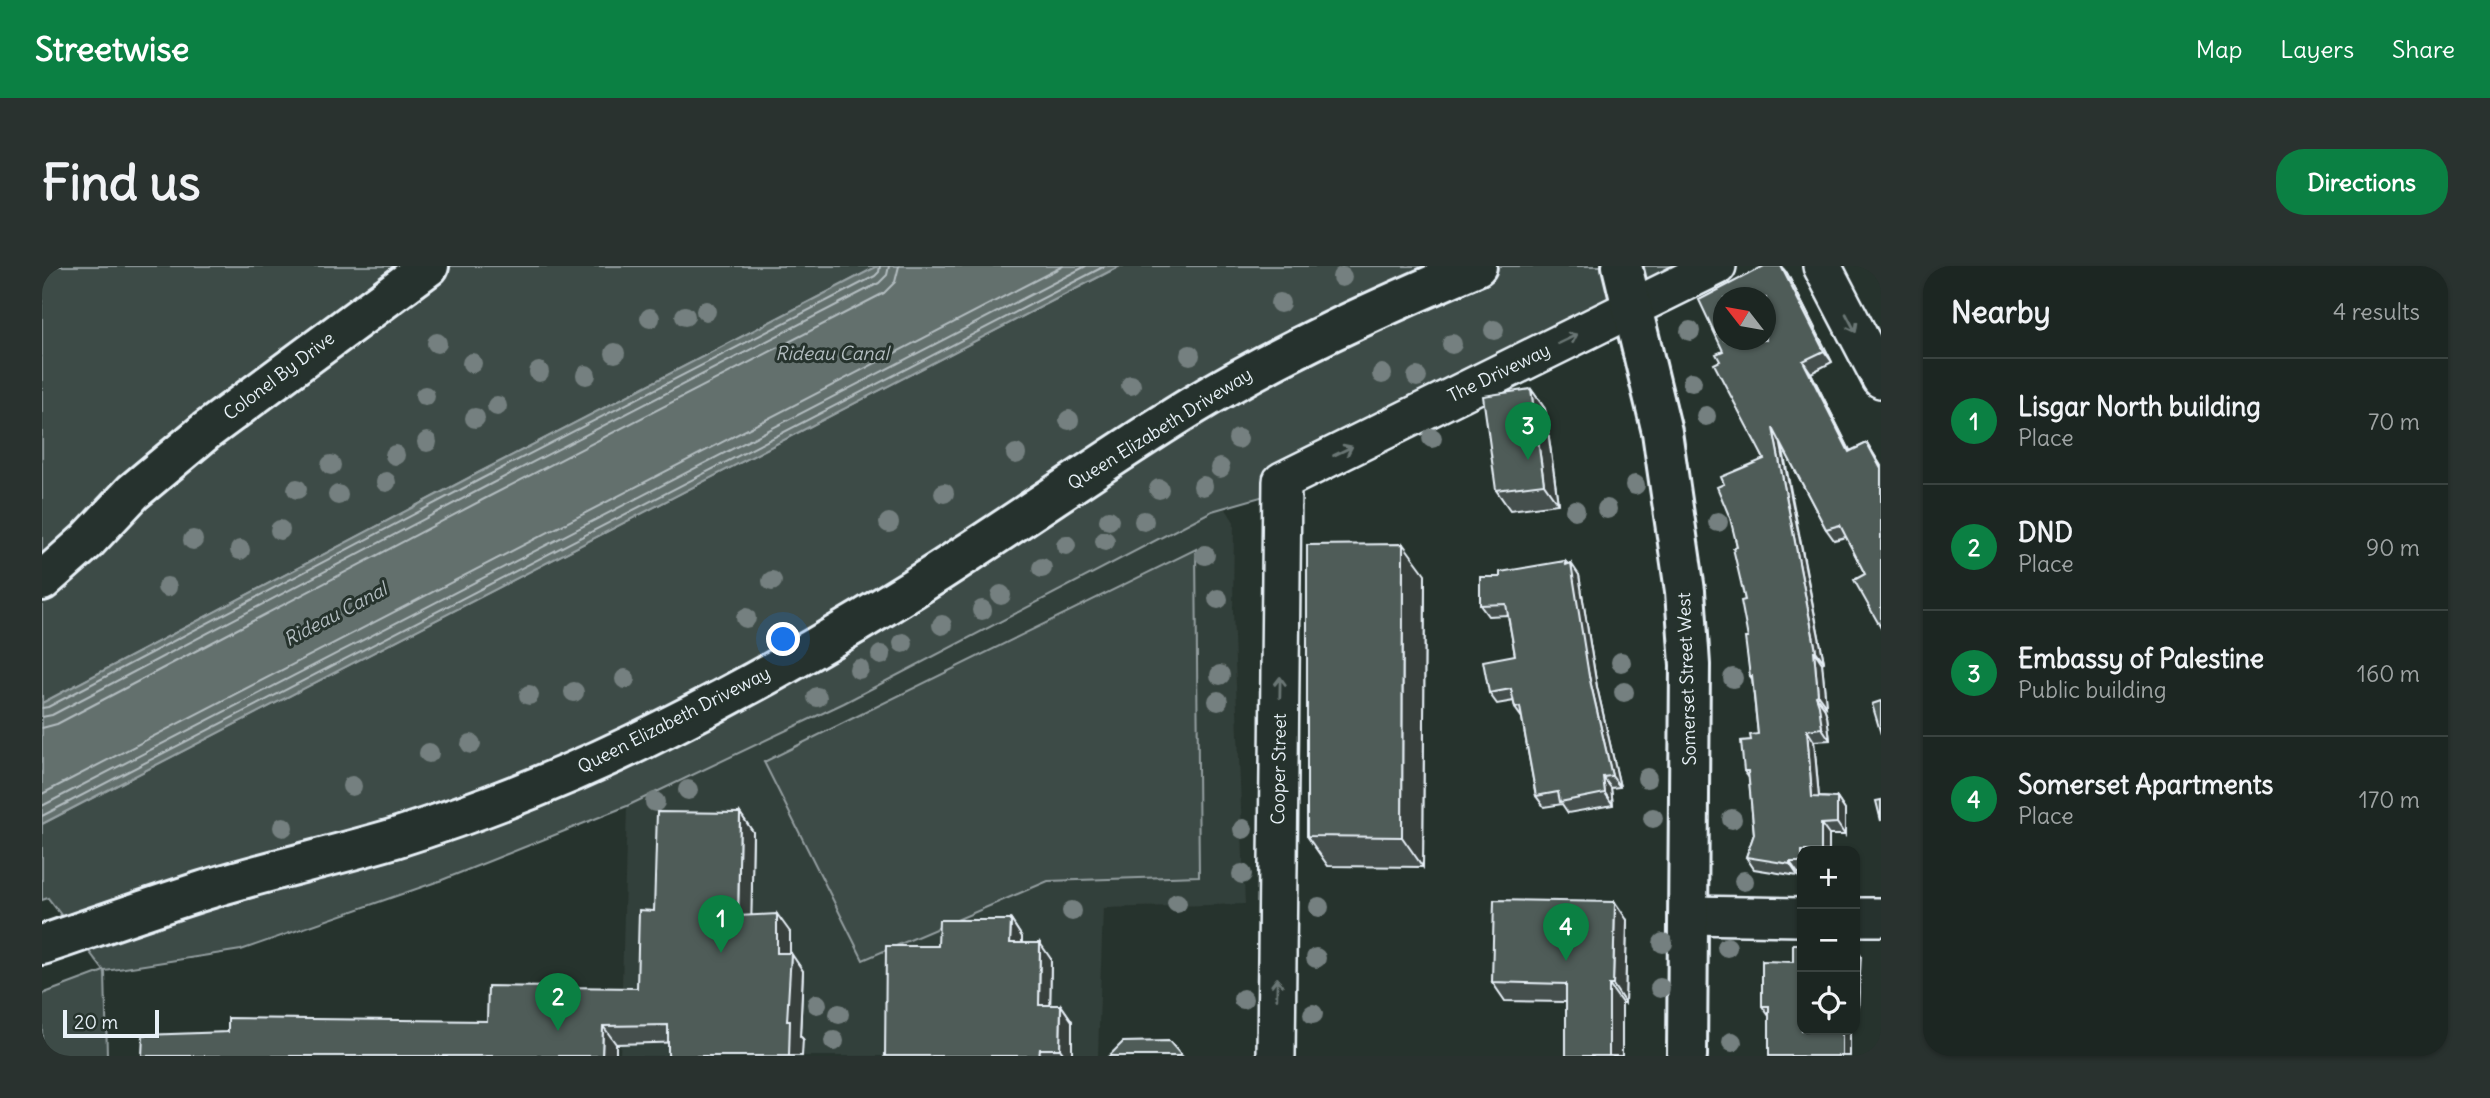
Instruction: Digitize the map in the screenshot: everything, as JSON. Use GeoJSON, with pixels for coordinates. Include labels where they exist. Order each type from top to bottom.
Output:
{"type":"FeatureCollection","features":[{"type":"Feature","properties":{"kind":"street","name":"Colonel By Drive"},"geometry":{"type":"LineString","coordinates":[[42,581],[87,541],[133,492],[206,431],[429,266]]}},
{"type":"Feature","properties":{"kind":"street","name":"Queen Elizabeth Driveway"},"geometry":{"type":"LineString","coordinates":[[42,945],[205,890],[397,837],[531,788],[626,747],[713,704],[830,639],[1242,377],[1378,308],[1477,266]]}},
{"type":"Feature","properties":{"kind":"street","name":"Somerset Street West"},"geometry":{"type":"LineString","coordinates":[[1622,266],[1662,432],[1685,591],[1690,665],[1687,1056]]}},
{"type":"Feature","properties":{"kind":"street","name":"The Driveway"},"geometry":{"type":"LineString","coordinates":[[1282,481],[1717,266]]}},
{"type":"Feature","properties":{"kind":"street"},"geometry":{"type":"LineString","coordinates":[[1822,266],[1881,379]]}},
{"type":"Feature","properties":{"kind":"street","name":"Cooper Street"},"geometry":{"type":"LineString","coordinates":[[1276,1056],[1282,481]]}},
{"type":"Feature","properties":{"kind":"street","name":"Colonel By Drive"},"geometry":{"type":"LineString","coordinates":[[42,548],[133,492]]}},
{"type":"Feature","properties":{"kind":"street"},"geometry":{"type":"LineString","coordinates":[[1689,915],[1797,917]]}},
{"type":"Feature","properties":{"kind":"street"},"geometry":{"type":"LineString","coordinates":[[1860,917],[1881,917]]}},
{"type":"Feature","properties":{"kind":"shaded area"},"geometry":{"type":"Polygon","coordinates":[[[42,266],[878,266],[42,703],[42,266]]]}},
{"type":"Feature","properties":{"kind":"shaded area"},"geometry":{"type":"Polygon","coordinates":[[[1120,266],[1737,266],[1591,350],[1303,485],[1212,511],[844,703],[627,806],[442,880],[241,950],[105,971],[107,1056],[42,1056],[42,994],[104,971],[48,898],[42,900],[42,824],[1120,266]]]}},
{"type":"Feature","properties":{"kind":"shaded area"},"geometry":{"type":"Polygon","coordinates":[[[1226,509],[1234,522],[1233,612],[1245,904],[1103,908],[1098,1056],[620,1056],[627,806],[844,703],[1212,511],[1226,509]]]}},
{"type":"Feature","properties":{"kind":"shaded area"},"geometry":{"type":"Polygon","coordinates":[[[1196,549],[1199,876],[1048,881],[863,960],[764,762],[1196,549]]]}},
{"type":"Feature","properties":{"kind":"water","name":"Rideau Canal"},"geometry":{"type":"Polygon","coordinates":[[[878,266],[1120,266],[42,824],[42,703],[878,266]]]}},
{"type":"Feature","properties":{"kind":"building"},"geometry":{"type":"Polygon","coordinates":[[[1764,266],[1781,266],[1824,351],[1803,361],[1849,452],[1867,443],[1881,469],[1881,628],[1854,580],[1865,574],[1840,525],[1826,529],[1773,428],[1816,651],[1816,696],[1822,728],[1807,730],[1812,797],[1837,798],[1837,823],[1821,824],[1821,846],[1797,846],[1797,862],[1790,864],[1746,857],[1754,834],[1748,771],[1744,771],[1741,741],[1751,740],[1750,735],[1758,734],[1745,638],[1748,638],[1741,601],[1745,600],[1733,548],[1737,546],[1730,518],[1717,487],[1724,484],[1721,477],[1764,459],[1714,364],[1720,361],[1716,354],[1723,351],[1776,350],[1776,287],[1724,287],[1764,266]]]}},
{"type":"Feature","properties":{"kind":"building"},"geometry":{"type":"Polygon","coordinates":[[[1713,293],[1713,330],[1699,300],[1713,293]]]}},
{"type":"Feature","properties":{"kind":"building"},"geometry":{"type":"Polygon","coordinates":[[[1531,389],[1544,484],[1496,490],[1483,396],[1531,389]]]}},
{"type":"Feature","properties":{"kind":"building"},"geometry":{"type":"Polygon","coordinates":[[[1403,544],[1402,837],[1307,836],[1307,545],[1403,544]]]}},
{"type":"Feature","properties":{"kind":"building"},"geometry":{"type":"Polygon","coordinates":[[[1565,561],[1566,565],[1571,563],[1589,676],[1612,776],[1603,777],[1605,793],[1560,802],[1558,792],[1536,796],[1520,707],[1515,708],[1511,689],[1489,693],[1483,661],[1515,655],[1506,604],[1480,605],[1480,577],[1500,577],[1500,572],[1565,561]]]}},
{"type":"Feature","properties":{"kind":"building"},"geometry":{"type":"Polygon","coordinates":[[[1881,701],[1881,734],[1872,704],[1881,701]]]}},
{"type":"Feature","properties":{"kind":"building"},"geometry":{"type":"Polygon","coordinates":[[[1881,800],[1881,821],[1876,801],[1881,800]]]}},
{"type":"Feature","properties":{"kind":"building"},"geometry":{"type":"Polygon","coordinates":[[[657,812],[740,813],[738,916],[777,914],[777,953],[791,953],[787,1021],[790,1021],[789,1056],[668,1056],[668,1025],[603,1026],[602,1056],[142,1056],[143,1035],[228,1032],[228,1018],[487,1021],[488,986],[637,988],[639,910],[654,911],[657,812]]]}},
{"type":"Feature","properties":{"kind":"building"},"geometry":{"type":"Polygon","coordinates":[[[1494,900],[1615,902],[1613,985],[1609,985],[1609,1056],[1566,1056],[1566,984],[1492,982],[1494,900]]]}},
{"type":"Feature","properties":{"kind":"building"},"geometry":{"type":"Polygon","coordinates":[[[939,920],[1011,920],[1010,943],[1040,943],[1039,1005],[1061,1005],[1060,1049],[1040,1049],[1039,1056],[885,1056],[886,946],[938,946],[939,920]]]}},
{"type":"Feature","properties":{"kind":"building"},"geometry":{"type":"Polygon","coordinates":[[[1793,944],[1797,944],[1797,1035],[1842,1035],[1842,1056],[1769,1056],[1769,1006],[1762,1006],[1762,961],[1793,962],[1793,944]]]}},
{"type":"Feature","properties":{"kind":"building"},"geometry":{"type":"Polygon","coordinates":[[[1169,1041],[1182,1056],[1109,1056],[1123,1042],[1169,1041]]]}},
{"type":"Feature","properties":{"kind":"place","name":"Embassy of Palestine"},"geometry":{"type":"Point","coordinates":[1528,460]}},
{"type":"Feature","properties":{"kind":"place","name":"Lisgar North building"},"geometry":{"type":"Point","coordinates":[721,953]}},
{"type":"Feature","properties":{"kind":"place","name":"Somerset Apartments"},"geometry":{"type":"Point","coordinates":[1566,961]}},
{"type":"Feature","properties":{"kind":"place","name":"DND"},"geometry":{"type":"Point","coordinates":[558,1031]}}]}
